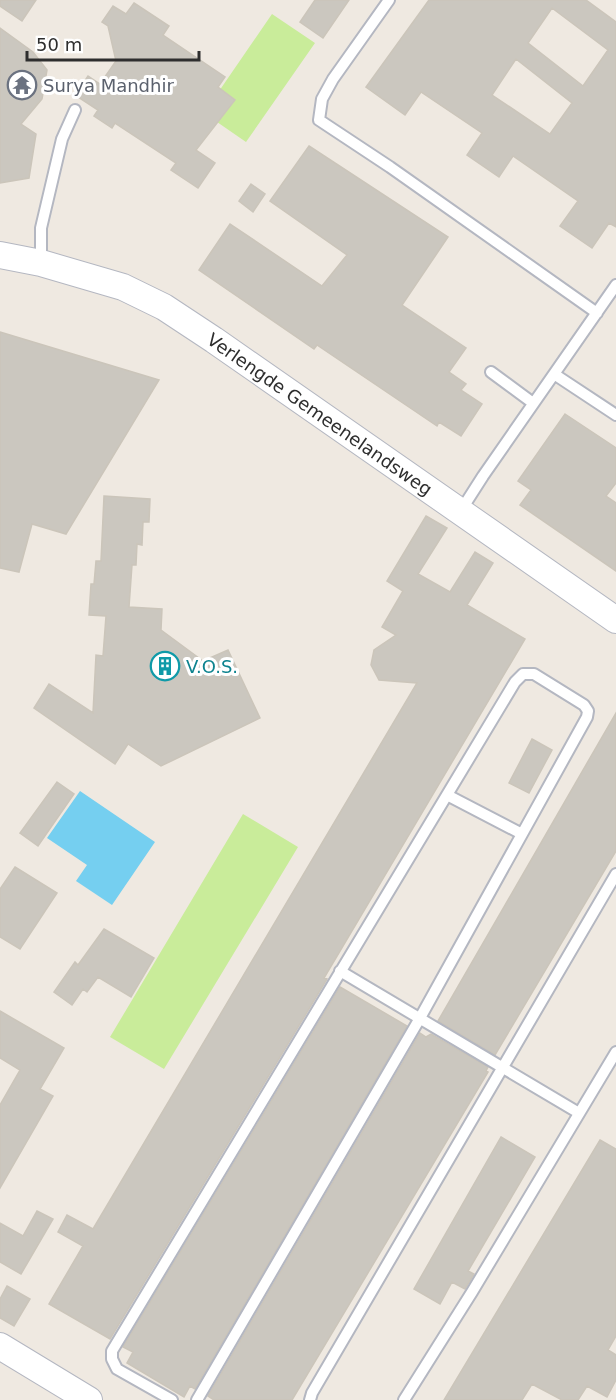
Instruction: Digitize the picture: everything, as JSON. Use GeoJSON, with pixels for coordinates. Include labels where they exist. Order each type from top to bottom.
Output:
{"type":"FeatureCollection","features":[{"type":"Feature","properties":{"kind":"street","name":"Verlengde Gemeenelandsweg"},"geometry":{"type":"LineString","coordinates":[[0,255],[41,263],[123,287],[164,307],[616,620]]}},
{"type":"Feature","properties":{"kind":"street"},"geometry":{"type":"LineString","coordinates":[[0,1346],[89,1400]]}},
{"type":"Feature","properties":{"kind":"lane"},"geometry":{"type":"LineString","coordinates":[[389,0],[333,79],[322,99],[319,120],[390,167],[597,313]]}},
{"type":"Feature","properties":{"kind":"lane"},"geometry":{"type":"LineString","coordinates":[[41,263],[41,228],[62,139],[75,110]]}},
{"type":"Feature","properties":{"kind":"lane"},"geometry":{"type":"LineString","coordinates":[[460,512],[616,285]]}},
{"type":"Feature","properties":{"kind":"lane"},"geometry":{"type":"LineString","coordinates":[[491,372],[533,403]]}},
{"type":"Feature","properties":{"kind":"lane"},"geometry":{"type":"LineString","coordinates":[[554,374],[616,415]]}},
{"type":"Feature","properties":{"kind":"lane"},"geometry":{"type":"LineString","coordinates":[[172,1400],[117,1370],[112,1359],[112,1351],[518,677],[528,673],[538,676],[584,705],[588,714],[420,1018],[197,1400]]}},
{"type":"Feature","properties":{"kind":"lane"},"geometry":{"type":"LineString","coordinates":[[447,795],[522,834]]}},
{"type":"Feature","properties":{"kind":"lane"},"geometry":{"type":"LineString","coordinates":[[310,1400],[616,874]]}},
{"type":"Feature","properties":{"kind":"lane"},"geometry":{"type":"LineString","coordinates":[[340,971],[579,1113]]}},
{"type":"Feature","properties":{"kind":"lane"},"geometry":{"type":"LineString","coordinates":[[404,1400],[472,1292],[616,1052]]}},
{"type":"Feature","properties":{"kind":"green space"},"geometry":{"type":"Polygon","coordinates":[[[272,14],[315,43],[246,142],[204,113],[272,14]]]}},
{"type":"Feature","properties":{"kind":"green space"},"geometry":{"type":"Polygon","coordinates":[[[243,814],[298,847],[164,1069],[110,1037],[243,814]]]}},
{"type":"Feature","properties":{"kind":"water"},"geometry":{"type":"Polygon","coordinates":[[[80,791],[155,842],[112,905],[76,881],[87,865],[47,838],[80,791]]]}},
{"type":"Feature","properties":{"kind":"building"},"geometry":{"type":"Polygon","coordinates":[[[0,0],[36,0],[22,21],[0,6],[0,0]]]}},
{"type":"Feature","properties":{"kind":"building"},"geometry":{"type":"Polygon","coordinates":[[[315,0],[349,0],[323,38],[300,22],[315,0]]]}},
{"type":"Feature","properties":{"kind":"building"},"geometry":{"type":"Polygon","coordinates":[[[429,0],[586,0],[616,22],[616,227],[609,223],[592,248],[560,226],[578,201],[513,156],[499,177],[467,155],[482,133],[421,92],[405,115],[366,87],[429,0]],[[552,8],[528,43],[583,86],[608,50],[552,8]],[[516,59],[492,95],[550,134],[572,103],[516,59]]]}},
{"type":"Feature","properties":{"kind":"building"},"geometry":{"type":"Polygon","coordinates":[[[134,3],[169,26],[163,35],[225,77],[218,87],[235,100],[196,150],[215,163],[198,188],[171,170],[176,163],[115,123],[112,128],[94,116],[98,110],[75,95],[88,76],[100,84],[116,61],[108,26],[102,22],[113,6],[126,14],[134,3]]]}},
{"type":"Feature","properties":{"kind":"building","name":"Surya Mandhir"},"geometry":{"type":"Polygon","coordinates":[[[0,28],[33,52],[47,70],[42,99],[21,124],[36,134],[29,178],[0,183],[0,28]]]}},
{"type":"Feature","properties":{"kind":"building"},"geometry":{"type":"Polygon","coordinates":[[[309,146],[448,237],[402,305],[466,348],[449,372],[466,384],[461,390],[482,404],[461,436],[439,422],[437,426],[317,345],[314,349],[199,270],[230,224],[322,286],[347,255],[270,201],[309,146]]]}},
{"type":"Feature","properties":{"kind":"building"},"geometry":{"type":"Polygon","coordinates":[[[251,184],[265,194],[253,212],[239,201],[251,184]]]}},
{"type":"Feature","properties":{"kind":"building"},"geometry":{"type":"Polygon","coordinates":[[[0,332],[159,380],[66,534],[32,524],[19,572],[0,568],[0,332]]]}},
{"type":"Feature","properties":{"kind":"building"},"geometry":{"type":"Polygon","coordinates":[[[565,414],[616,448],[616,483],[606,496],[616,503],[616,571],[520,505],[531,490],[518,481],[565,414]]]}},
{"type":"Feature","properties":{"kind":"building"},"geometry":{"type":"Polygon","coordinates":[[[104,496],[150,499],[149,522],[143,522],[142,545],[137,544],[136,565],[132,565],[129,607],[162,609],[161,630],[203,661],[228,650],[260,718],[161,766],[128,744],[115,764],[34,708],[49,684],[93,713],[96,655],[103,656],[106,616],[89,615],[91,584],[94,584],[96,561],[101,561],[104,496]]]}},
{"type":"Feature","properties":{"kind":"building"},"geometry":{"type":"Polygon","coordinates":[[[426,516],[447,528],[418,574],[450,592],[475,552],[493,563],[467,605],[525,639],[324,978],[327,979],[110,1339],[49,1304],[83,1246],[58,1232],[67,1215],[93,1229],[417,683],[379,680],[371,665],[374,650],[396,635],[382,627],[403,591],[387,581],[426,516]]]}},
{"type":"Feature","properties":{"kind":"building"},"geometry":{"type":"Polygon","coordinates":[[[616,713],[616,851],[495,1055],[438,1021],[616,713]]]}},
{"type":"Feature","properties":{"kind":"building"},"geometry":{"type":"Polygon","coordinates":[[[532,739],[552,750],[529,793],[509,783],[532,739]]]}},
{"type":"Feature","properties":{"kind":"building"},"geometry":{"type":"Polygon","coordinates":[[[57,782],[74,794],[38,846],[20,833],[57,782]]]}},
{"type":"Feature","properties":{"kind":"building"},"geometry":{"type":"Polygon","coordinates":[[[15,867],[57,893],[20,949],[0,937],[0,889],[15,867]]]}},
{"type":"Feature","properties":{"kind":"building"},"geometry":{"type":"Polygon","coordinates":[[[104,929],[154,958],[131,997],[98,977],[87,992],[83,989],[72,1005],[54,992],[75,962],[78,965],[104,929]]]}},
{"type":"Feature","properties":{"kind":"building"},"geometry":{"type":"Polygon","coordinates":[[[340,987],[407,1026],[195,1389],[190,1386],[184,1397],[127,1363],[133,1352],[123,1347],[340,987]]]}},
{"type":"Feature","properties":{"kind":"building"},"geometry":{"type":"Polygon","coordinates":[[[0,1011],[64,1048],[40,1089],[53,1096],[0,1188],[0,1105],[20,1070],[0,1058],[0,1011]]]}},
{"type":"Feature","properties":{"kind":"building"},"geometry":{"type":"Polygon","coordinates":[[[420,1033],[426,1037],[431,1034],[488,1067],[486,1071],[488,1072],[292,1400],[214,1400],[208,1396],[420,1033]]]}},
{"type":"Feature","properties":{"kind":"building"},"geometry":{"type":"Polygon","coordinates":[[[501,1137],[535,1157],[468,1271],[474,1274],[465,1289],[452,1282],[440,1304],[414,1289],[501,1137]]]}},
{"type":"Feature","properties":{"kind":"building"},"geometry":{"type":"Polygon","coordinates":[[[600,1140],[616,1149],[616,1336],[608,1350],[616,1355],[616,1380],[607,1397],[587,1386],[578,1400],[562,1400],[532,1384],[522,1400],[444,1400],[600,1140]]]}},
{"type":"Feature","properties":{"kind":"building"},"geometry":{"type":"Polygon","coordinates":[[[37,1211],[53,1219],[21,1274],[0,1262],[0,1223],[23,1236],[37,1211]]]}},
{"type":"Feature","properties":{"kind":"building"},"geometry":{"type":"Polygon","coordinates":[[[7,1286],[30,1299],[14,1326],[0,1318],[0,1299],[7,1286]]]}},
{"type":"Feature","properties":{"kind":"place","name":"Surya Mandhir"},"geometry":{"type":"Point","coordinates":[22,85]}},
{"type":"Feature","properties":{"kind":"place","name":"V.O.S."},"geometry":{"type":"Point","coordinates":[165,666]}}]}
